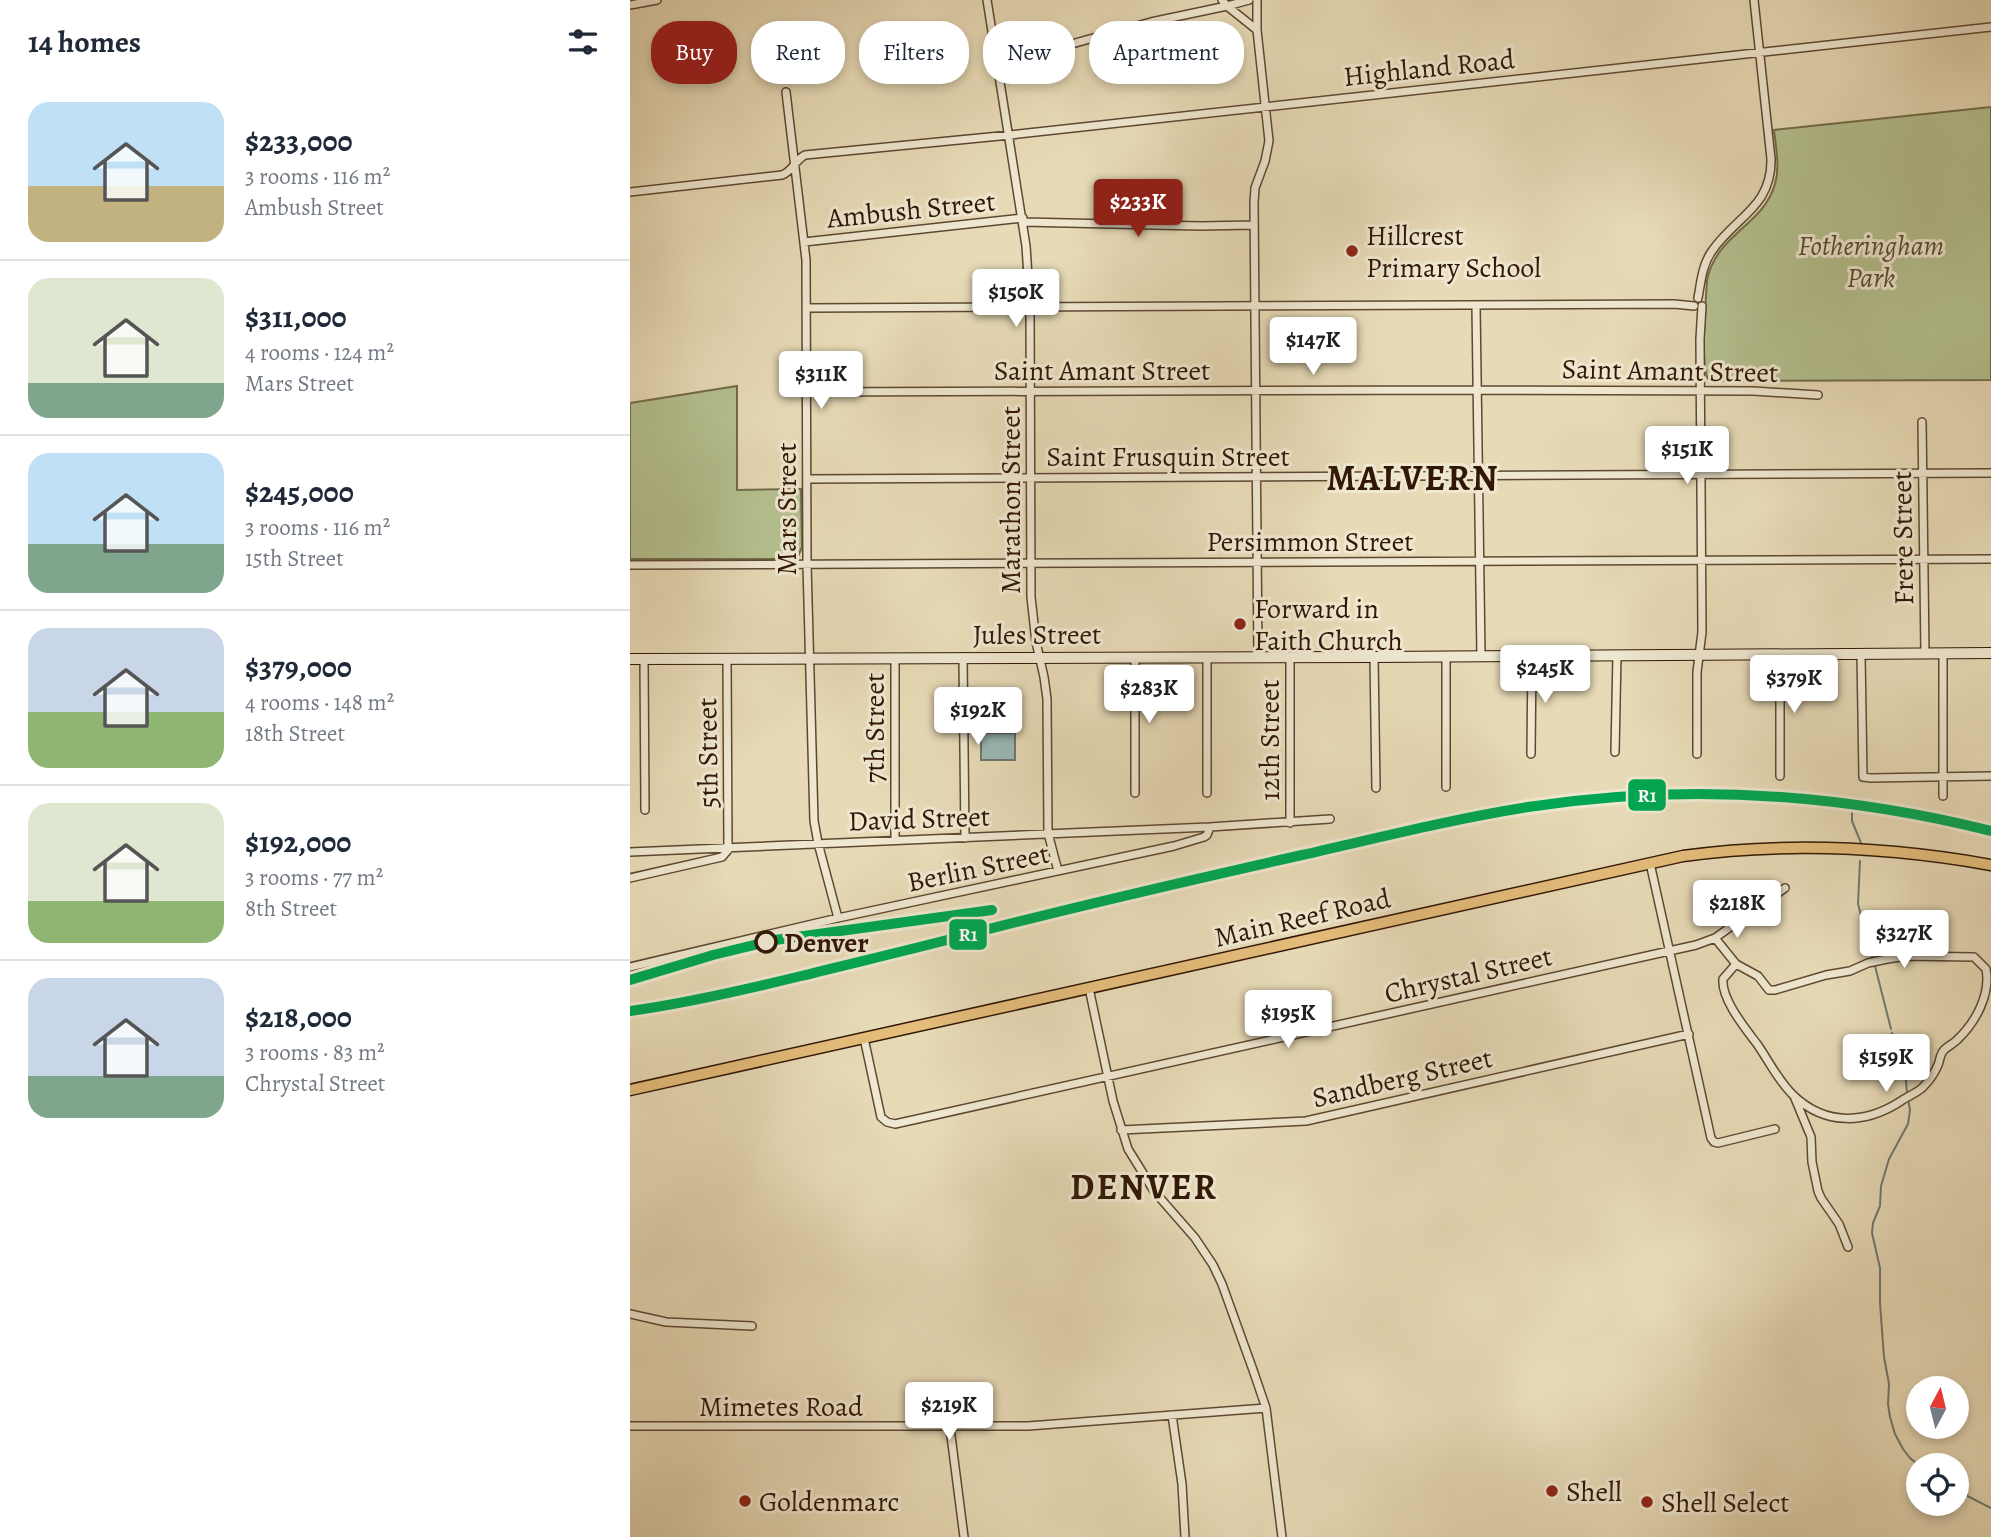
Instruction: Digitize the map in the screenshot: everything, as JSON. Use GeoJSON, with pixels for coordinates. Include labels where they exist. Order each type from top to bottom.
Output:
{"type":"FeatureCollection","features":[{"type":"Feature","properties":{"kind":"main road","name":"Jules Street"},"geometry":{"type":"LineString","coordinates":[[630,659],[1991,653]]}},
{"type":"Feature","properties":{"kind":"main road","name":"Main Reef Road"},"geometry":{"type":"LineString","coordinates":[[630,1090],[1650,863],[1713,852],[1792,849],[1908,854],[1991,865]]}},
{"type":"Feature","properties":{"kind":"street"},"geometry":{"type":"LineString","coordinates":[[635,3],[657,0]]}},
{"type":"Feature","properties":{"kind":"street","name":"Marathon Street"},"geometry":{"type":"LineString","coordinates":[[987,0],[990,21]]}},
{"type":"Feature","properties":{"kind":"street"},"geometry":{"type":"LineString","coordinates":[[1075,43],[1225,3],[1249,0]]}},
{"type":"Feature","properties":{"kind":"street"},"geometry":{"type":"LineString","coordinates":[[1257,0],[1257,30],[1269,146],[1255,188],[1253,225],[1258,657]]}},
{"type":"Feature","properties":{"kind":"street"},"geometry":{"type":"LineString","coordinates":[[1697,754],[1701,561],[1698,303],[1704,267],[1711,252],[1759,201],[1771,176],[1754,0]]}},
{"type":"Feature","properties":{"kind":"street"},"geometry":{"type":"LineString","coordinates":[[1225,3],[1257,30]]}},
{"type":"Feature","properties":{"kind":"street","name":"Highland Road"},"geometry":{"type":"LineString","coordinates":[[630,192],[786,174],[804,155],[1010,135],[1991,27]]}},
{"type":"Feature","properties":{"kind":"street","name":"Marathon Street"},"geometry":{"type":"LineString","coordinates":[[1000,84],[1023,220],[1030,307],[1032,607],[1047,706],[1048,833],[1058,871]]}},
{"type":"Feature","properties":{"kind":"street","name":"Mars Street"},"geometry":{"type":"LineString","coordinates":[[786,92],[806,259],[808,658],[811,679],[814,821],[838,918]]}},
{"type":"Feature","properties":{"kind":"street","name":"Ambush Street"},"geometry":{"type":"LineString","coordinates":[[804,242],[1023,220],[1201,226],[1253,225]]}},
{"type":"Feature","properties":{"kind":"street"},"geometry":{"type":"LineString","coordinates":[[807,308],[1698,303]]}},
{"type":"Feature","properties":{"kind":"street"},"geometry":{"type":"LineString","coordinates":[[1476,306],[1481,656]]}},
{"type":"Feature","properties":{"kind":"street","name":"Saint Amant Street"},"geometry":{"type":"LineString","coordinates":[[807,392],[1701,390],[1818,395]]}},
{"type":"Feature","properties":{"kind":"street","name":"Frere Street"},"geometry":{"type":"LineString","coordinates":[[1922,422],[1925,653]]}},
{"type":"Feature","properties":{"kind":"street","name":"Saint Frusquin Street"},"geometry":{"type":"LineString","coordinates":[[808,479],[1991,473]]}},
{"type":"Feature","properties":{"kind":"street","name":"Persimmon Street"},"geometry":{"type":"LineString","coordinates":[[630,565],[1991,559]]}},
{"type":"Feature","properties":{"kind":"street"},"geometry":{"type":"LineString","coordinates":[[1943,653],[1943,796]]}},
{"type":"Feature","properties":{"kind":"street"},"geometry":{"type":"LineString","coordinates":[[1780,654],[1780,776]]}},
{"type":"Feature","properties":{"kind":"street"},"geometry":{"type":"LineString","coordinates":[[1861,654],[1862,774],[1865,778],[1991,776]]}},
{"type":"Feature","properties":{"kind":"street"},"geometry":{"type":"LineString","coordinates":[[1615,752],[1616,655]]}},
{"type":"Feature","properties":{"kind":"street"},"geometry":{"type":"LineString","coordinates":[[1446,656],[1446,787]]}},
{"type":"Feature","properties":{"kind":"street"},"geometry":{"type":"LineString","coordinates":[[1531,754],[1532,656]]}},
{"type":"Feature","properties":{"kind":"street"},"geometry":{"type":"LineString","coordinates":[[963,657],[965,838]]}},
{"type":"Feature","properties":{"kind":"street"},"geometry":{"type":"LineString","coordinates":[[1135,657],[1135,793]]}},
{"type":"Feature","properties":{"kind":"street"},"geometry":{"type":"LineString","coordinates":[[1207,657],[1207,793]]}},
{"type":"Feature","properties":{"kind":"street","name":"12th Street"},"geometry":{"type":"LineString","coordinates":[[1290,657],[1290,823]]}},
{"type":"Feature","properties":{"kind":"street"},"geometry":{"type":"LineString","coordinates":[[1374,657],[1376,788]]}},
{"type":"Feature","properties":{"kind":"street","name":"7th Street"},"geometry":{"type":"LineString","coordinates":[[895,658],[895,841]]}},
{"type":"Feature","properties":{"kind":"street"},"geometry":{"type":"LineString","coordinates":[[644,659],[645,810]]}},
{"type":"Feature","properties":{"kind":"street","name":"5th Street"},"geometry":{"type":"LineString","coordinates":[[727,659],[729,846]]}},
{"type":"Feature","properties":{"kind":"street","name":"Berlin Street"},"geometry":{"type":"LineString","coordinates":[[630,967],[838,918],[1174,846],[1207,835],[1210,827],[1330,819]]}},
{"type":"Feature","properties":{"kind":"street","name":"David Street"},"geometry":{"type":"LineString","coordinates":[[630,852],[1210,827]]}},
{"type":"Feature","properties":{"kind":"street"},"geometry":{"type":"LineString","coordinates":[[630,878],[722,857],[729,846]]}},
{"type":"Feature","properties":{"kind":"street"},"geometry":{"type":"LineString","coordinates":[[691,849],[694,863]]}},
{"type":"Feature","properties":{"kind":"street"},"geometry":{"type":"LineString","coordinates":[[1650,863],[1711,1138],[1718,1143],[1775,1129]]}},
{"type":"Feature","properties":{"kind":"street","name":"Chrystal Street"},"geometry":{"type":"LineString","coordinates":[[864,1038],[881,1117],[887,1122],[899,1123],[1671,951],[1715,938],[1785,888]]}},
{"type":"Feature","properties":{"kind":"street"},"geometry":{"type":"LineString","coordinates":[[1715,938],[1737,964],[1754,974],[1766,989],[1772,990],[1850,971],[1868,963],[1906,956],[1970,956],[1986,969],[1987,981],[1979,1011],[1959,1038],[1943,1052],[1929,1080],[1919,1091],[1894,1106],[1863,1118],[1827,1116],[1804,1104],[1780,1081],[1739,1019],[1724,990],[1723,979],[1737,964]]}},
{"type":"Feature","properties":{"kind":"street"},"geometry":{"type":"LineString","coordinates":[[1089,988],[1107,1076],[1121,1130],[1132,1158],[1154,1191],[1195,1238],[1213,1265],[1230,1305],[1266,1408],[1282,1537]]}},
{"type":"Feature","properties":{"kind":"street","name":"Sandberg Street"},"geometry":{"type":"LineString","coordinates":[[1121,1130],[1306,1121],[1689,1034]]}},
{"type":"Feature","properties":{"kind":"street"},"geometry":{"type":"LineString","coordinates":[[1794,1096],[1811,1137],[1812,1162],[1818,1191],[1839,1224],[1848,1247]]}},
{"type":"Feature","properties":{"kind":"street"},"geometry":{"type":"LineString","coordinates":[[630,1314],[666,1322],[752,1325]]}},
{"type":"Feature","properties":{"kind":"street","name":"Mimetes Road"},"geometry":{"type":"LineString","coordinates":[[630,1426],[950,1428],[1049,1425],[1266,1408]]}},
{"type":"Feature","properties":{"kind":"street"},"geometry":{"type":"LineString","coordinates":[[1172,1415],[1182,1484],[1185,1537]]}},
{"type":"Feature","properties":{"kind":"street"},"geometry":{"type":"LineString","coordinates":[[950,1428],[964,1537]]}},
{"type":"Feature","properties":{"kind":"green space","name":"Fotheringham Park"},"geometry":{"type":"Polygon","coordinates":[[[1991,107],[1991,380],[1708,379],[1704,346],[1707,280],[1720,251],[1761,210],[1769,198],[1777,171],[1774,130],[1991,107]]]}},
{"type":"Feature","properties":{"kind":"green space"},"geometry":{"type":"Polygon","coordinates":[[[737,386],[737,490],[801,489],[802,547],[797,559],[630,559],[630,403],[737,386]]]}},
{"type":"Feature","properties":{"kind":"water"},"geometry":{"type":"Polygon","coordinates":[[[981,733],[1015,733],[1015,760],[981,760],[981,733]]]}},
{"type":"Feature","properties":{"kind":"waterway"},"geometry":{"type":"LineString","coordinates":[[1852,811],[1852,821],[1861,843]]}},
{"type":"Feature","properties":{"kind":"waterway"},"geometry":{"type":"LineString","coordinates":[[1860,861],[1858,904],[1873,959]]}},
{"type":"Feature","properties":{"kind":"waterway"},"geometry":{"type":"LineString","coordinates":[[1875,966],[1891,1029]]}},
{"type":"Feature","properties":{"kind":"waterway"},"geometry":{"type":"LineString","coordinates":[[1892,1033],[1905,1068],[1907,1093]]}},
{"type":"Feature","properties":{"kind":"waterway"},"geometry":{"type":"LineString","coordinates":[[1906,1453],[1895,1434],[1890,1417],[1880,1303],[1880,1268],[1872,1233],[1889,1159],[1908,1124],[1908,1098]]}},
{"type":"Feature","properties":{"kind":"waterway"},"geometry":{"type":"LineString","coordinates":[[1969,1497],[1991,1508]]}},
{"type":"Feature","properties":{"kind":"transit line","name":"R1"},"geometry":{"type":"LineString","coordinates":[[630,1011],[737,991],[1136,893],[1415,829],[1528,807],[1644,795],[1760,796],[1876,808],[1991,831]]}},
{"type":"Feature","properties":{"kind":"transit line","name":"R1"},"geometry":{"type":"LineString","coordinates":[[630,980],[775,940],[992,910]]}},
{"type":"Feature","properties":{"kind":"place","name":"Hillcrest Primary School"},"geometry":{"type":"Point","coordinates":[1352,251]}},
{"type":"Feature","properties":{"kind":"place","name":"Forward in Faith Church"},"geometry":{"type":"Point","coordinates":[1240,624]}},
{"type":"Feature","properties":{"kind":"place","name":"Denver"},"geometry":{"type":"Point","coordinates":[766,942]}},
{"type":"Feature","properties":{"kind":"place","name":"Shell"},"geometry":{"type":"Point","coordinates":[1552,1491]}},
{"type":"Feature","properties":{"kind":"place","name":"Goldenmarc"},"geometry":{"type":"Point","coordinates":[745,1501]}},
{"type":"Feature","properties":{"kind":"place","name":"Shell Select"},"geometry":{"type":"Point","coordinates":[1647,1502]}},
{"type":"Feature","properties":{"kind":"district","name":"MALVERN"},"geometry":{"type":"Point","coordinates":[1413,478]}},
{"type":"Feature","properties":{"kind":"district","name":"DENVER"},"geometry":{"type":"Point","coordinates":[1144,1187]}}]}
